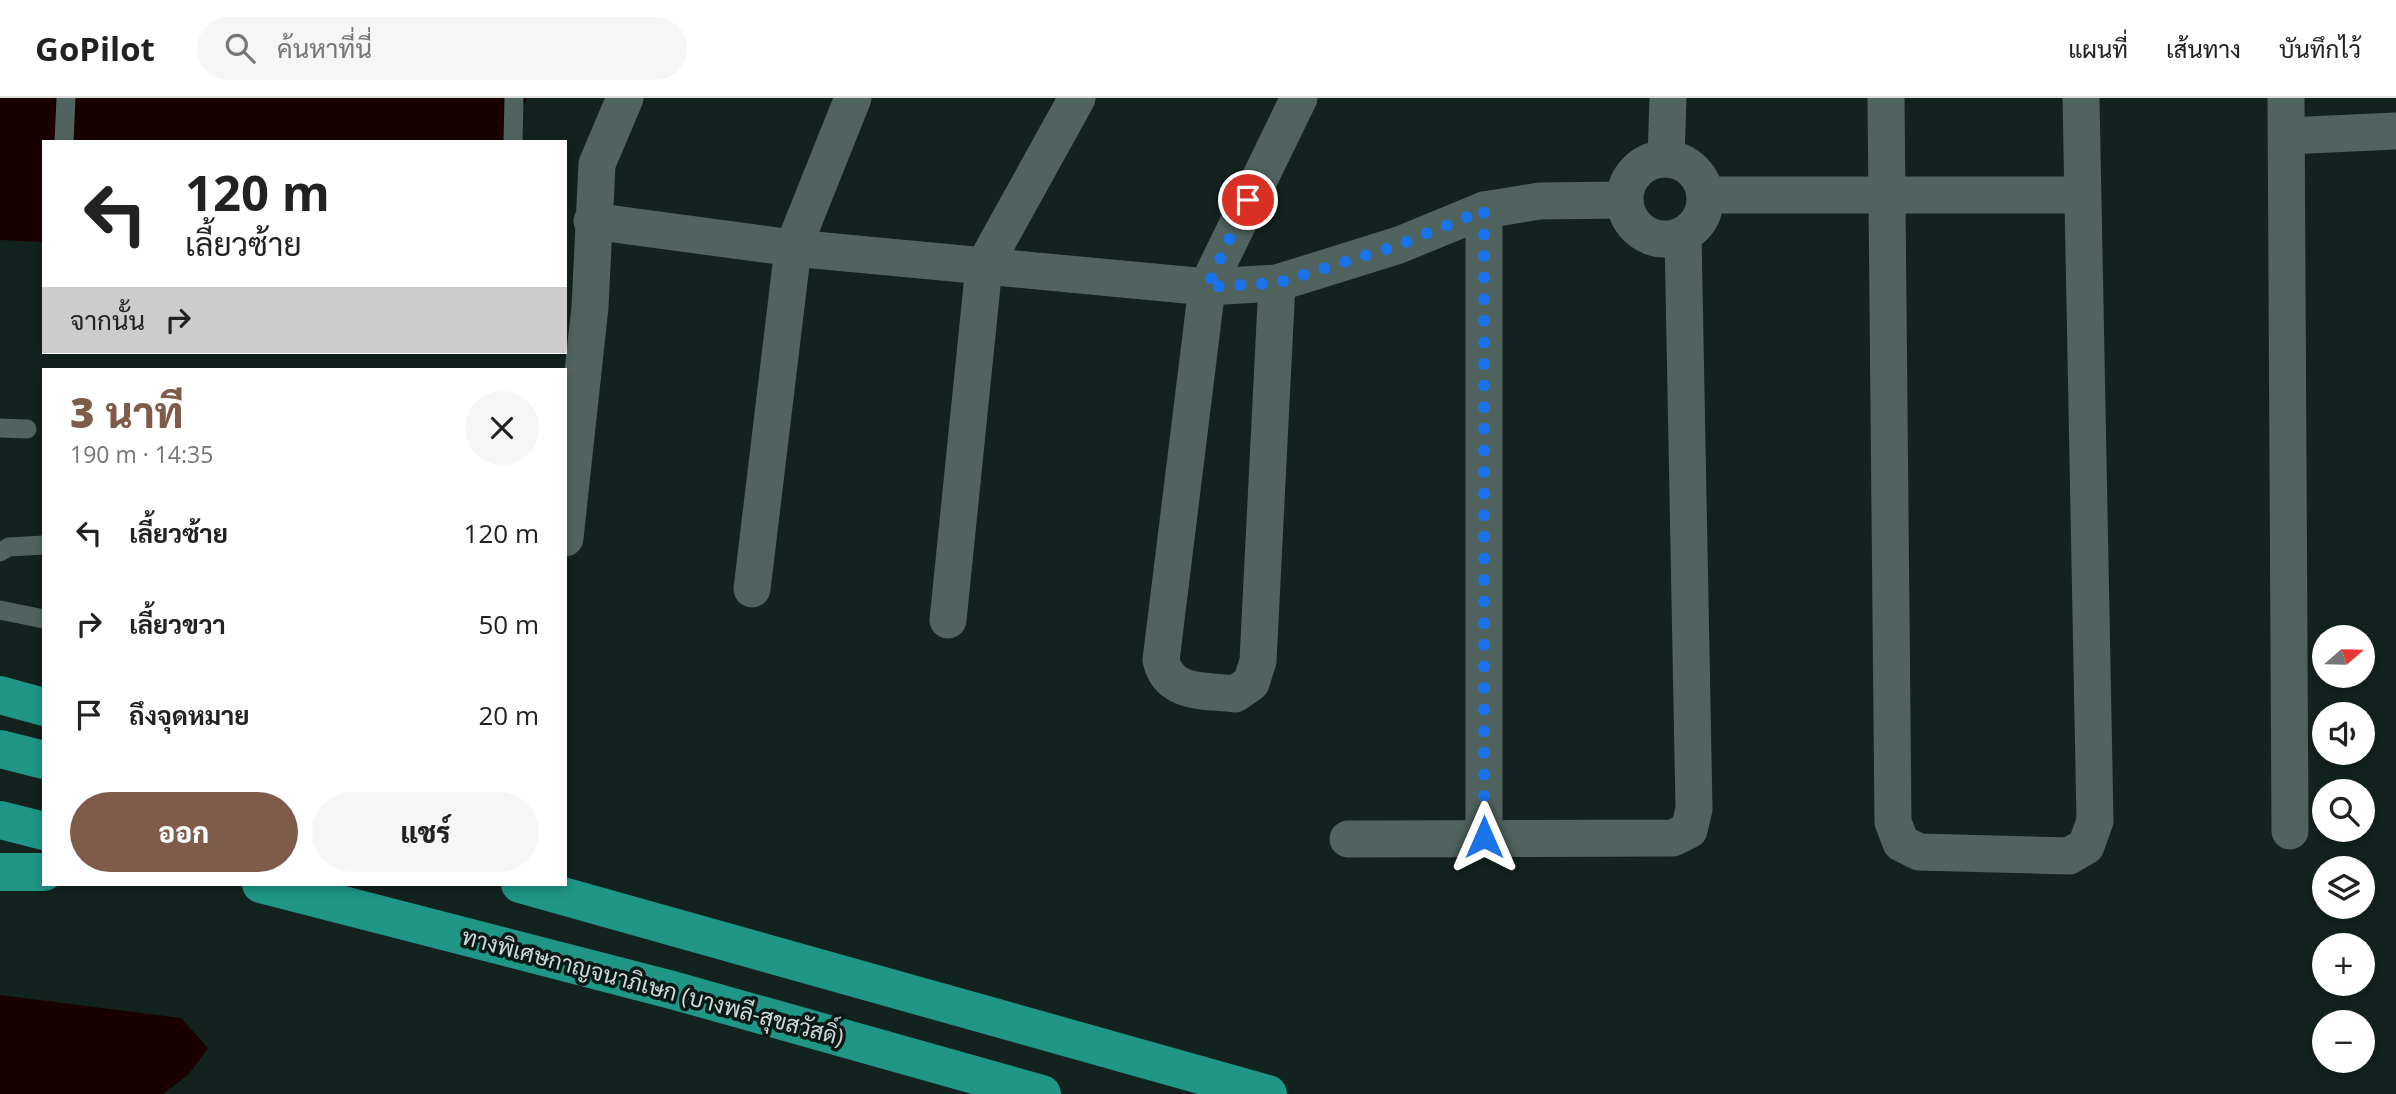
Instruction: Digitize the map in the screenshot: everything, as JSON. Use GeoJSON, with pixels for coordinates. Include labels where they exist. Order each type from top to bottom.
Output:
{"type":"FeatureCollection","features":[{"type":"Feature","properties":{"kind":"highway"},"geometry":{"type":"LineString","coordinates":[[0,695],[42,706]]}},
{"type":"Feature","properties":{"kind":"highway"},"geometry":{"type":"LineString","coordinates":[[0,749],[42,760]]}},
{"type":"Feature","properties":{"kind":"highway"},"geometry":{"type":"LineString","coordinates":[[0,820],[42,830]]}},
{"type":"Feature","properties":{"kind":"highway"},"geometry":{"type":"LineString","coordinates":[[0,872],[42,872]]}},
{"type":"Feature","properties":{"kind":"highway"},"geometry":{"type":"LineString","coordinates":[[567,873],[699,932]]}},
{"type":"Feature","properties":{"kind":"highway","name":"ทางพิเศษกาญจนาภิเษก (บางพลี-สุขสวัสดิ์)"},"geometry":{"type":"LineString","coordinates":[[269,886],[672,990],[1042,1094]]}},
{"type":"Feature","properties":{"kind":"highway"},"geometry":{"type":"LineString","coordinates":[[527,886],[699,932],[1268,1094]]}},
{"type":"Feature","properties":{"kind":"street"},"geometry":{"type":"LineString","coordinates":[[567,520],[590,307],[592,221],[597,164],[625,98]]}},
{"type":"Feature","properties":{"kind":"street"},"geometry":{"type":"LineString","coordinates":[[752,589],[793,248],[853,98]]}},
{"type":"Feature","properties":{"kind":"street"},"geometry":{"type":"LineString","coordinates":[[948,620],[984,266],[1077,98]]}},
{"type":"Feature","properties":{"kind":"street"},"geometry":{"type":"LineString","coordinates":[[1277,283],[1258,661],[1251,683],[1235,694],[1178,687],[1164,675],[1161,660],[1207,287],[1299,98]]}},
{"type":"Feature","properties":{"kind":"street"},"geometry":{"type":"LineString","coordinates":[[1666,158],[1668,98]]}},
{"type":"Feature","properties":{"kind":"street"},"geometry":{"type":"LineString","coordinates":[[1886,98],[1892,822],[1901,843],[1919,852],[2069,856],[2086,846],[2095,821],[2081,98]]}},
{"type":"Feature","properties":{"kind":"street"},"geometry":{"type":"LineString","coordinates":[[2286,98],[2290,831]]}},
{"type":"Feature","properties":{"kind":"street"},"geometry":{"type":"LineString","coordinates":[[2287,136],[2396,131]]}},
{"type":"Feature","properties":{"kind":"street"},"geometry":{"type":"LineString","coordinates":[[1666,158],[1689,167],[1703,185],[1705,195],[1700,219],[1683,235],[1671,239],[1647,236],[1630,219],[1624,200],[1627,183],[1634,173],[1654,160],[1666,158]]}},
{"type":"Feature","properties":{"kind":"street"},"geometry":{"type":"LineString","coordinates":[[1705,195],[1887,198],[2081,195]]}},
{"type":"Feature","properties":{"kind":"street"},"geometry":{"type":"LineString","coordinates":[[592,221],[793,248],[1207,287],[1277,283],[1399,245],[1484,210],[1540,201],[1624,200]]}},
{"type":"Feature","properties":{"kind":"street"},"geometry":{"type":"LineString","coordinates":[[1484,210],[1484,837]]}},
{"type":"Feature","properties":{"kind":"street"},"geometry":{"type":"LineString","coordinates":[[1348,839],[1673,838],[1689,830],[1694,809],[1683,235]]}},
{"type":"Feature","properties":{"kind":"lane"},"geometry":{"type":"LineString","coordinates":[[65,140],[66,98]]}},
{"type":"Feature","properties":{"kind":"lane"},"geometry":{"type":"LineString","coordinates":[[513,140],[514,98]]}},
{"type":"Feature","properties":{"kind":"lane"},"geometry":{"type":"LineString","coordinates":[[0,428],[27,429]]}},
{"type":"Feature","properties":{"kind":"lane"},"geometry":{"type":"LineString","coordinates":[[0,552],[9,547],[42,545]]}},
{"type":"Feature","properties":{"kind":"lane"},"geometry":{"type":"LineString","coordinates":[[0,610],[42,619]]}},
{"type":"Feature","properties":{"kind":"shaded area"},"geometry":{"type":"Polygon","coordinates":[[[0,98],[527,98],[506,140],[42,140],[42,242],[0,240],[0,98]]]}},
{"type":"Feature","properties":{"kind":"shaded area"},"geometry":{"type":"Polygon","coordinates":[[[0,995],[181,1018],[208,1048],[189,1074],[163,1094],[0,1094],[0,995]]]}},
{"type":"Feature","properties":{"kind":"route"},"geometry":{"type":"LineString","coordinates":[[1248,200],[1207,287],[1277,283],[1399,245],[1484,210],[1484,837]]}}]}
